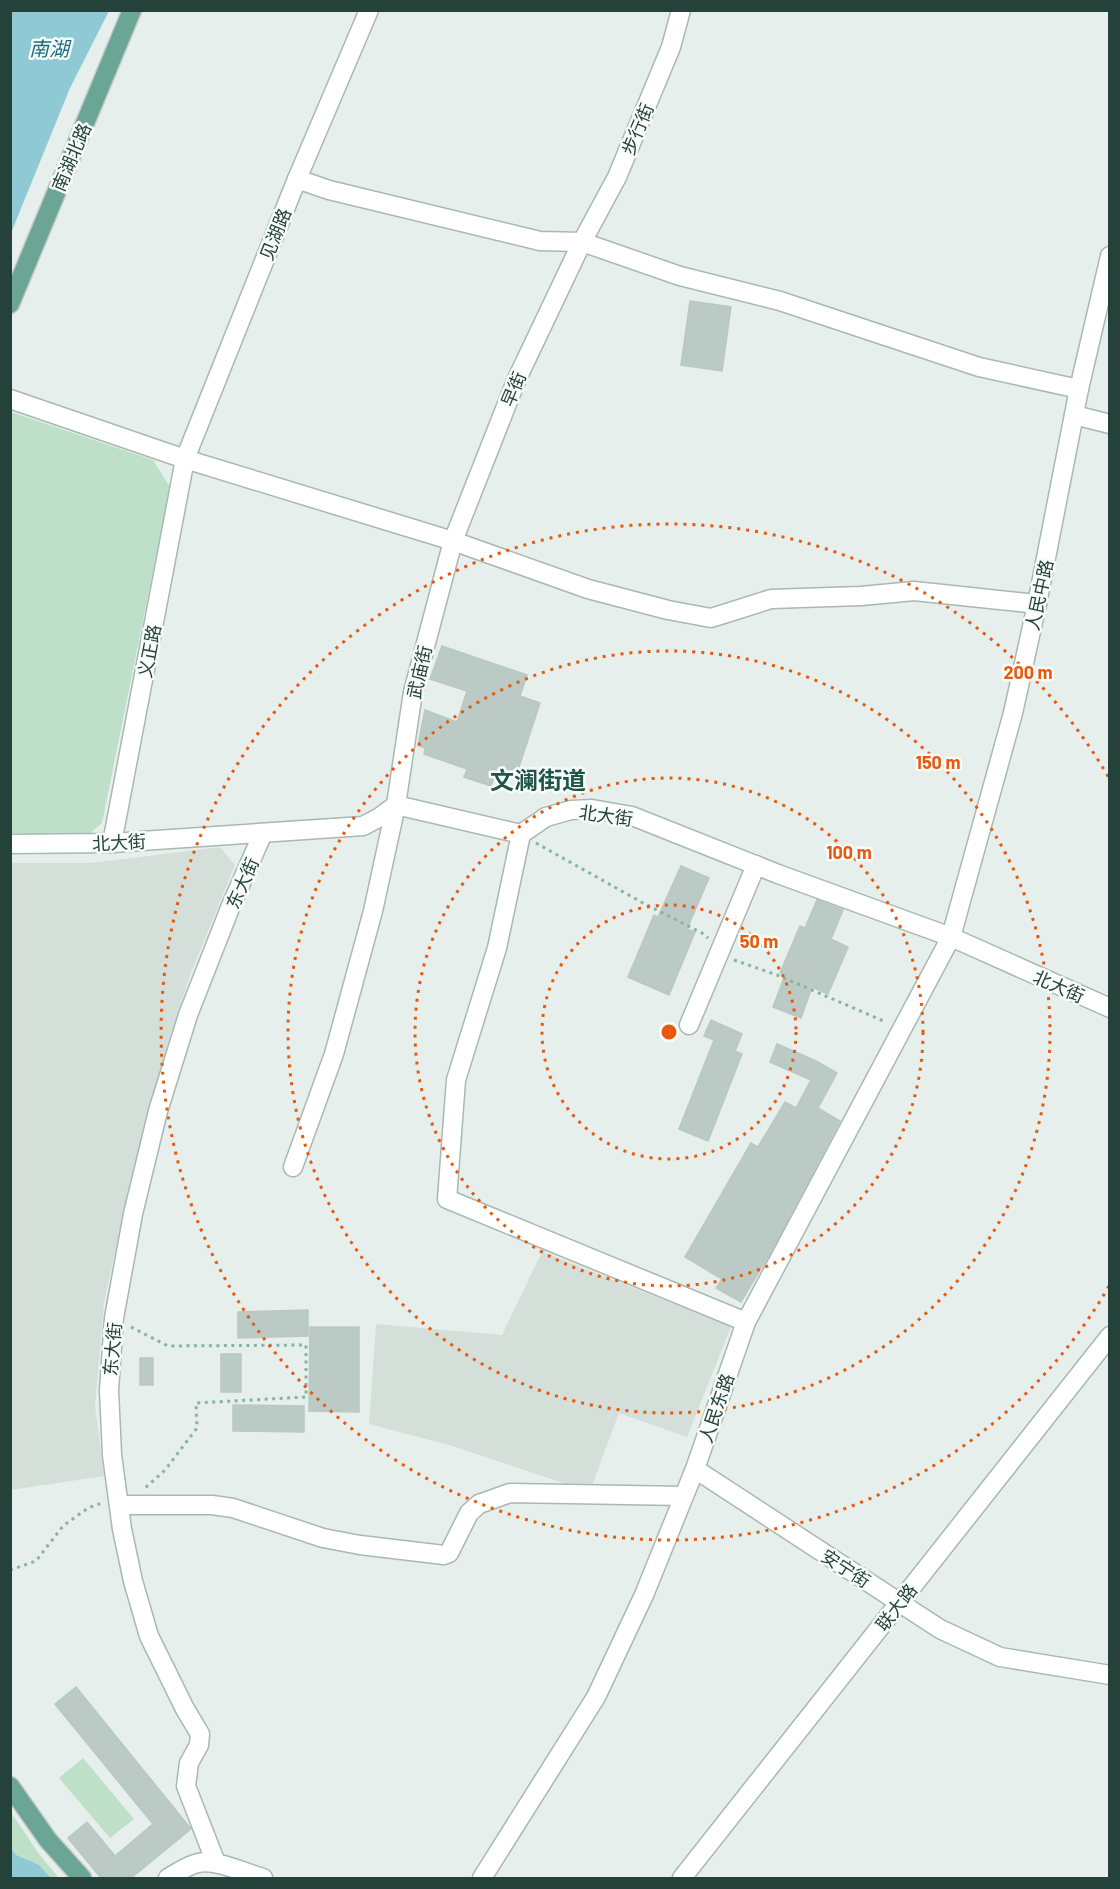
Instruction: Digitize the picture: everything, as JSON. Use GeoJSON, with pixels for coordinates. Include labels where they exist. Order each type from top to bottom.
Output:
{"type":"FeatureCollection","features":[{"type":"Feature","properties":{"kind":"main road","name":"南湖北路"},"geometry":{"type":"LineString","coordinates":[[10,304],[132,10]]}},
{"type":"Feature","properties":{"kind":"main road"},"geometry":{"type":"LineString","coordinates":[[10,1786],[48,1840],[82,1878]]}},
{"type":"Feature","properties":{"kind":"street","name":"见湖路"},"geometry":{"type":"LineString","coordinates":[[185,459],[297,179],[369,10]]}},
{"type":"Feature","properties":{"kind":"street","name":"步行街"},"geometry":{"type":"LineString","coordinates":[[582,242],[617,177],[671,47],[681,10]]}},
{"type":"Feature","properties":{"kind":"street"},"geometry":{"type":"LineString","coordinates":[[297,179],[330,190],[540,241],[582,242],[680,276],[780,301],[979,367],[1079,389]]}},
{"type":"Feature","properties":{"kind":"street","name":"早街"},"geometry":{"type":"LineString","coordinates":[[453,541],[516,381],[582,242]]}},
{"type":"Feature","properties":{"kind":"street","name":"人民中路"},"geometry":{"type":"LineString","coordinates":[[951,938],[1013,713],[1038,604],[1079,389],[1110,256]]}},
{"type":"Feature","properties":{"kind":"street"},"geometry":{"type":"LineString","coordinates":[[10,399],[185,459],[453,541],[588,589],[668,610],[711,618],[771,599],[861,596],[914,591],[1038,604]]}},
{"type":"Feature","properties":{"kind":"street"},"geometry":{"type":"LineString","coordinates":[[1074,415],[1110,424]]}},
{"type":"Feature","properties":{"kind":"street","name":"义正路"},"geometry":{"type":"LineString","coordinates":[[112,843],[185,459]]}},
{"type":"Feature","properties":{"kind":"street","name":"武庙街"},"geometry":{"type":"LineString","coordinates":[[293,1167],[334,1054],[373,911],[396,805],[413,692],[453,541]]}},
{"type":"Feature","properties":{"kind":"street"},"geometry":{"type":"LineString","coordinates":[[396,805],[521,834],[497,948],[456,1080],[447,1199],[746,1322]]}},
{"type":"Feature","properties":{"kind":"street","name":"北大街"},"geometry":{"type":"LineString","coordinates":[[10,844],[112,843],[363,826],[380,818],[396,805]]}},
{"type":"Feature","properties":{"kind":"street","name":"北大街"},"geometry":{"type":"LineString","coordinates":[[521,834],[546,817],[571,810],[592,809],[632,816],[951,938],[1110,1008]]}},
{"type":"Feature","properties":{"kind":"street","name":"东大街"},"geometry":{"type":"LineString","coordinates":[[216,1863],[186,1786],[189,1763],[199,1745],[200,1734],[149,1636],[133,1581],[112,1455],[109,1390],[116,1311],[134,1214],[158,1111],[188,1016],[230,908],[263,833]]}},
{"type":"Feature","properties":{"kind":"street"},"geometry":{"type":"LineString","coordinates":[[689,1025],[756,865]]}},
{"type":"Feature","properties":{"kind":"street","name":"人民东路"},"geometry":{"type":"LineString","coordinates":[[482,1878],[596,1697],[644,1595],[695,1469],[746,1322],[951,938]]}},
{"type":"Feature","properties":{"kind":"street","name":"联大路"},"geometry":{"type":"LineString","coordinates":[[682,1878],[1110,1336]]}},
{"type":"Feature","properties":{"kind":"street","name":"安宁街"},"geometry":{"type":"LineString","coordinates":[[695,1469],[940,1629],[1000,1657],[1110,1675]]}},
{"type":"Feature","properties":{"kind":"street"},"geometry":{"type":"LineString","coordinates":[[118,1501],[233,1508],[323,1538],[444,1555],[449,1553],[469,1513],[479,1504],[510,1493],[684,1496]]}},
{"type":"Feature","properties":{"kind":"street"},"geometry":{"type":"LineString","coordinates":[[168,1878],[199,1862],[216,1863],[263,1878]]}},
{"type":"Feature","properties":{"kind":"path"},"geometry":{"type":"LineString","coordinates":[[10,1570],[36,1561],[63,1527],[88,1508],[118,1501],[142,1491],[165,1470],[197,1428],[196,1403],[306,1397],[306,1344],[168,1346],[131,1327],[116,1311]]}},
{"type":"Feature","properties":{"kind":"shaded area"},"geometry":{"type":"Polygon","coordinates":[[[220,847],[235,865],[190,975],[157,1081],[131,1178],[104,1303],[95,1406],[104,1476],[11,1490],[11,863],[92,863],[220,847]]]}},
{"type":"Feature","properties":{"kind":"shaded area"},"geometry":{"type":"Polygon","coordinates":[[[543,1252],[731,1327],[687,1437],[619,1413],[591,1488],[575,1487],[449,1445],[369,1424],[376,1324],[502,1335],[543,1252]]]}},
{"type":"Feature","properties":{"kind":"green space"},"geometry":{"type":"Polygon","coordinates":[[[11,412],[153,460],[170,487],[102,823],[85,837],[11,833],[11,412]]]}},
{"type":"Feature","properties":{"kind":"green space"},"geometry":{"type":"Polygon","coordinates":[[[83,1758],[134,1819],[110,1838],[59,1778],[83,1758]]]}},
{"type":"Feature","properties":{"kind":"green space"},"geometry":{"type":"Polygon","coordinates":[[[10,1811],[39,1854],[59,1878],[11,1878],[10,1811]]]}},
{"type":"Feature","properties":{"kind":"water","name":"南湖"},"geometry":{"type":"Polygon","coordinates":[[[11,10],[109,11],[70,88],[11,233],[11,10]]]}},
{"type":"Feature","properties":{"kind":"water"},"geometry":{"type":"Polygon","coordinates":[[[10,1847],[16,1855],[39,1865],[51,1878],[11,1878],[10,1847]]]}},
{"type":"Feature","properties":{"kind":"building"},"geometry":{"type":"Polygon","coordinates":[[[690,301],[731,307],[722,371],[681,365],[690,301]]]}},
{"type":"Feature","properties":{"kind":"building"},"geometry":{"type":"Polygon","coordinates":[[[442,646],[527,675],[520,696],[540,703],[516,776],[497,770],[491,786],[464,777],[467,769],[424,754],[425,748],[418,745],[425,710],[457,722],[467,691],[430,679],[442,646]]]}},
{"type":"Feature","properties":{"kind":"building"},"geometry":{"type":"Polygon","coordinates":[[[681,866],[709,878],[687,929],[695,932],[669,995],[628,977],[654,915],[658,917],[681,866]]]}},
{"type":"Feature","properties":{"kind":"building"},"geometry":{"type":"Polygon","coordinates":[[[817,900],[843,910],[831,939],[848,947],[828,994],[812,987],[801,1018],[773,1007],[785,975],[780,973],[800,926],[805,928],[817,900]]]}},
{"type":"Feature","properties":{"kind":"building"},"geometry":{"type":"Polygon","coordinates":[[[711,1020],[742,1034],[735,1051],[742,1054],[708,1141],[679,1129],[714,1040],[704,1036],[711,1020]]]}},
{"type":"Feature","properties":{"kind":"building"},"geometry":{"type":"Polygon","coordinates":[[[777,1044],[837,1073],[818,1108],[840,1121],[769,1255],[741,1302],[716,1288],[722,1279],[685,1257],[751,1143],[758,1147],[785,1102],[796,1108],[811,1080],[770,1062],[777,1044]]]}},
{"type":"Feature","properties":{"kind":"building"},"geometry":{"type":"Polygon","coordinates":[[[308,1310],[308,1336],[238,1338],[238,1312],[308,1310]]]}},
{"type":"Feature","properties":{"kind":"building"},"geometry":{"type":"Polygon","coordinates":[[[310,1327],[359,1327],[359,1412],[309,1411],[310,1327]]]}},
{"type":"Feature","properties":{"kind":"building"},"geometry":{"type":"Polygon","coordinates":[[[221,1354],[241,1354],[241,1392],[221,1392],[221,1354]]]}},
{"type":"Feature","properties":{"kind":"building"},"geometry":{"type":"Polygon","coordinates":[[[140,1358],[153,1358],[153,1385],[140,1385],[140,1358]]]}},
{"type":"Feature","properties":{"kind":"building"},"geometry":{"type":"Polygon","coordinates":[[[233,1405],[304,1406],[304,1432],[233,1431],[233,1405]]]}},
{"type":"Feature","properties":{"kind":"building"},"geometry":{"type":"Polygon","coordinates":[[[76,1687],[191,1829],[131,1878],[101,1878],[68,1838],[87,1822],[115,1856],[153,1824],[55,1704],[76,1687]]]}},
{"type":"Feature","properties":{"kind":"district","name":"文澜街道"},"geometry":{"type":"Point","coordinates":[538,779]}}]}
